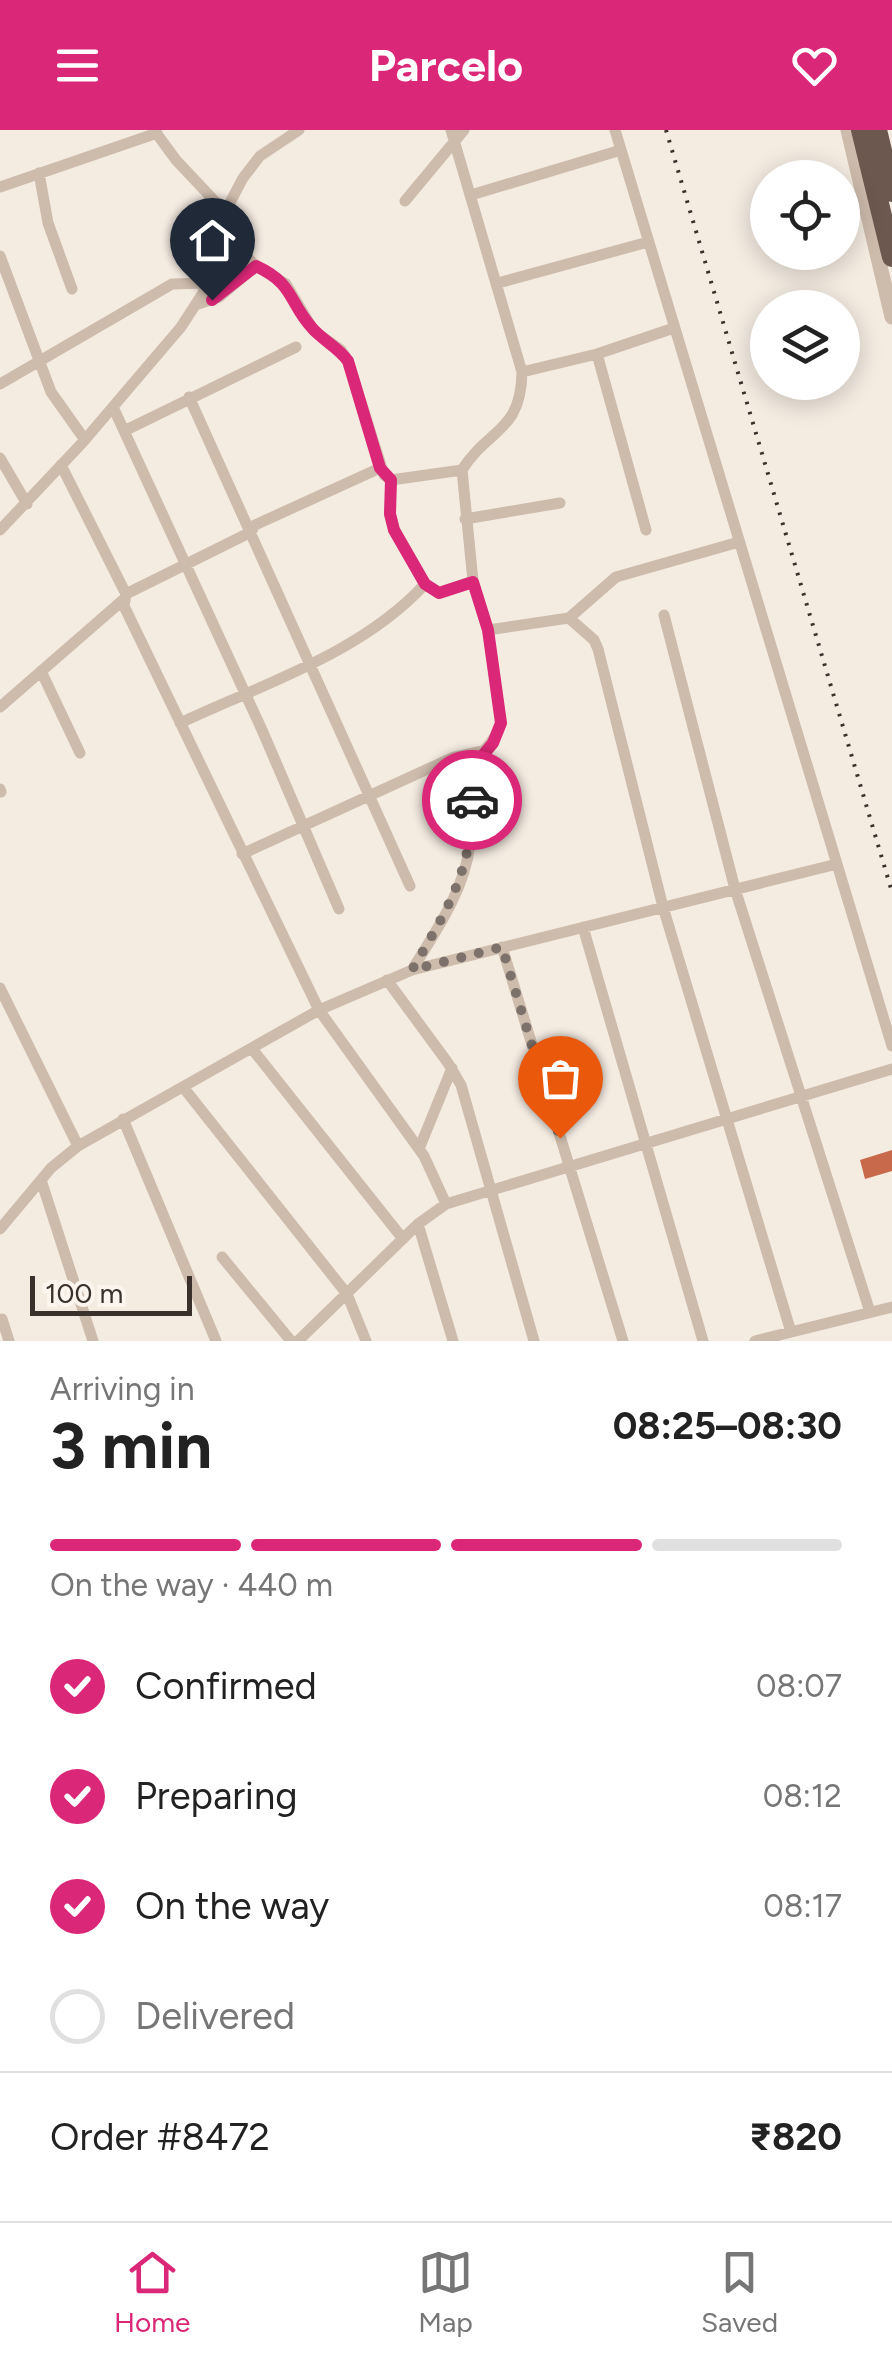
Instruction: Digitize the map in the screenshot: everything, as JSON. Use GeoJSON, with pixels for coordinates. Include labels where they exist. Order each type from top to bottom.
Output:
{"type":"FeatureCollection","features":[{"type":"Feature","properties":{"kind":"highway"},"geometry":{"type":"LineString","coordinates":[[862,130],[892,257]]}},
{"type":"Feature","properties":{"kind":"highway"},"geometry":{"type":"LineString","coordinates":[[878,130],[892,192]]}},
{"type":"Feature","properties":{"kind":"street"},"geometry":{"type":"LineString","coordinates":[[0,530],[85,440],[198,304],[225,212],[250,166],[299,130]]}},
{"type":"Feature","properties":{"kind":"street"},"geometry":{"type":"LineString","coordinates":[[405,201],[453,136],[464,130]]}},
{"type":"Feature","properties":{"kind":"street"},"geometry":{"type":"LineString","coordinates":[[615,130],[892,1046]]}},
{"type":"Feature","properties":{"kind":"street"},"geometry":{"type":"LineString","coordinates":[[848,130],[892,317]]}},
{"type":"Feature","properties":{"kind":"street"},"geometry":{"type":"LineString","coordinates":[[0,187],[156,132],[176,160],[225,212],[248,257],[286,284],[314,331],[348,361],[380,468],[391,480],[391,522],[425,584],[439,593],[473,582]]}},
{"type":"Feature","properties":{"kind":"street"},"geometry":{"type":"LineString","coordinates":[[412,970],[458,887],[469,848],[471,776],[498,735],[501,723],[488,630],[473,582],[462,470],[471,456],[505,426],[522,392],[522,372],[453,136]]}},
{"type":"Feature","properties":{"kind":"street"},"geometry":{"type":"LineString","coordinates":[[471,195],[621,150]]}},
{"type":"Feature","properties":{"kind":"street"},"geometry":{"type":"LineString","coordinates":[[39,174],[44,209],[72,289]]}},
{"type":"Feature","properties":{"kind":"street"},"geometry":{"type":"LineString","coordinates":[[498,283],[648,242]]}},
{"type":"Feature","properties":{"kind":"street"},"geometry":{"type":"LineString","coordinates":[[0,256],[51,392],[85,440]]}},
{"type":"Feature","properties":{"kind":"street"},"geometry":{"type":"LineString","coordinates":[[198,304],[220,296],[256,266]]}},
{"type":"Feature","properties":{"kind":"street"},"geometry":{"type":"LineString","coordinates":[[0,384],[172,284],[206,283]]}},
{"type":"Feature","properties":{"kind":"street"},"geometry":{"type":"LineString","coordinates":[[522,372],[598,354],[674,328]]}},
{"type":"Feature","properties":{"kind":"street"},"geometry":{"type":"LineString","coordinates":[[124,431],[296,347]]}},
{"type":"Feature","properties":{"kind":"street"},"geometry":{"type":"LineString","coordinates":[[598,354],[646,530]]}},
{"type":"Feature","properties":{"kind":"street"},"geometry":{"type":"LineString","coordinates":[[190,397],[410,886]]}},
{"type":"Feature","properties":{"kind":"street"},"geometry":{"type":"LineString","coordinates":[[113,407],[245,692],[338,909]]}},
{"type":"Feature","properties":{"kind":"street"},"geometry":{"type":"LineString","coordinates":[[0,458],[27,504]]}},
{"type":"Feature","properties":{"kind":"street"},"geometry":{"type":"LineString","coordinates":[[61,465],[125,597],[126,612],[319,1010],[419,1149],[446,1204]]}},
{"type":"Feature","properties":{"kind":"street"},"geometry":{"type":"LineString","coordinates":[[0,707],[125,597],[252,532],[255,525],[380,468]]}},
{"type":"Feature","properties":{"kind":"street"},"geometry":{"type":"LineString","coordinates":[[391,480],[462,470]]}},
{"type":"Feature","properties":{"kind":"street"},"geometry":{"type":"LineString","coordinates":[[465,519],[560,503]]}},
{"type":"Feature","properties":{"kind":"street"},"geometry":{"type":"LineString","coordinates":[[488,630],[569,618],[616,577],[739,542]]}},
{"type":"Feature","properties":{"kind":"street"},"geometry":{"type":"LineString","coordinates":[[180,723],[386,622],[425,584]]}},
{"type":"Feature","properties":{"kind":"street"},"geometry":{"type":"LineString","coordinates":[[664,615],[734,890],[870,1312]]}},
{"type":"Feature","properties":{"kind":"street"},"geometry":{"type":"LineString","coordinates":[[569,618],[594,640],[598,650],[663,907],[791,1332]]}},
{"type":"Feature","properties":{"kind":"street"},"geometry":{"type":"LineString","coordinates":[[41,671],[80,753]]}},
{"type":"Feature","properties":{"kind":"street"},"geometry":{"type":"LineString","coordinates":[[242,854],[454,757],[486,750]]}},
{"type":"Feature","properties":{"kind":"street"},"geometry":{"type":"LineString","coordinates":[[0,1229],[41,1180],[78,1146],[319,1010],[387,980],[412,970],[837,864]]}},
{"type":"Feature","properties":{"kind":"street"},"geometry":{"type":"LineString","coordinates":[[582,927],[704,1341]]}},
{"type":"Feature","properties":{"kind":"street"},"geometry":{"type":"LineString","coordinates":[[502,947],[623,1341]]}},
{"type":"Feature","properties":{"kind":"street"},"geometry":{"type":"LineString","coordinates":[[387,980],[461,1085],[534,1341]]}},
{"type":"Feature","properties":{"kind":"street"},"geometry":{"type":"LineString","coordinates":[[0,988],[78,1146]]}},
{"type":"Feature","properties":{"kind":"street"},"geometry":{"type":"LineString","coordinates":[[253,1050],[402,1240]]}},
{"type":"Feature","properties":{"kind":"street"},"geometry":{"type":"LineString","coordinates":[[419,1149],[452,1068]]}},
{"type":"Feature","properties":{"kind":"street"},"geometry":{"type":"LineString","coordinates":[[222,1257],[295,1341],[418,1224],[446,1204],[892,1069]]}},
{"type":"Feature","properties":{"kind":"street"},"geometry":{"type":"LineString","coordinates":[[184,1088],[347,1294],[366,1341]]}},
{"type":"Feature","properties":{"kind":"street"},"geometry":{"type":"LineString","coordinates":[[123,1119],[216,1341]]}},
{"type":"Feature","properties":{"kind":"street"},"geometry":{"type":"LineString","coordinates":[[41,1180],[93,1341]]}},
{"type":"Feature","properties":{"kind":"street"},"geometry":{"type":"LineString","coordinates":[[418,1224],[453,1341]]}},
{"type":"Feature","properties":{"kind":"street"},"geometry":{"type":"LineString","coordinates":[[755,1341],[892,1306]]}},
{"type":"Feature","properties":{"kind":"street"},"geometry":{"type":"LineString","coordinates":[[2,1319],[9,1341]]}},
{"type":"Feature","properties":{"kind":"building"},"geometry":{"type":"Polygon","coordinates":[[[892,1150],[892,1171],[865,1179],[860,1160],[892,1150]]]}},
{"type":"Feature","properties":{"kind":"railway"},"geometry":{"type":"LineString","coordinates":[[666,130],[892,892]]}},
{"type":"Feature","properties":{"kind":"way so far"},"geometry":{"type":"LineString","coordinates":[[472,800],[469,848],[458,887],[412,970],[502,947],[560,1138]]}},
{"type":"Feature","properties":{"kind":"route"},"geometry":{"type":"LineString","coordinates":[[212,300],[256,266],[286,284],[314,331],[348,361],[380,468],[391,480],[391,522],[425,584],[439,593],[473,582],[488,630],[501,723],[493,743],[474,766],[472,800]]}}]}
